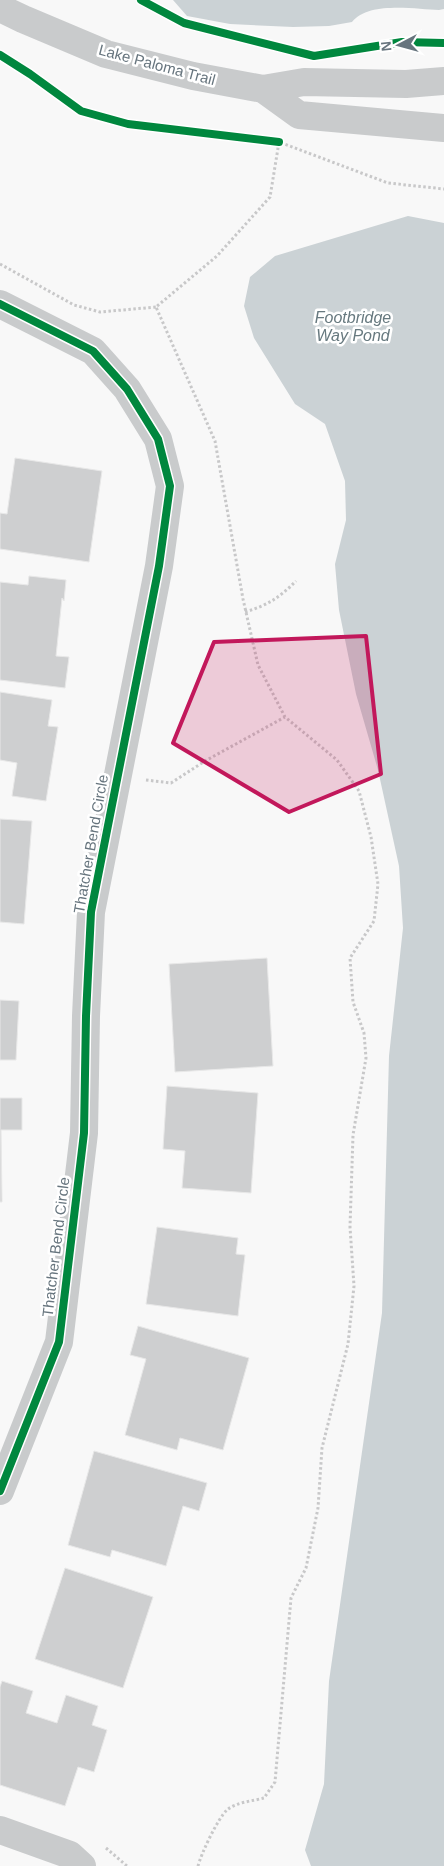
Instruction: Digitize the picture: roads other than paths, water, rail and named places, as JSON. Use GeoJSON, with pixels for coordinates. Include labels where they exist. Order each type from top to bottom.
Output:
{"type":"FeatureCollection","features":[{"type":"Feature","properties":{"kind":"street","name":"Lake Paloma Trail"},"geometry":{"type":"LineString","coordinates":[[0,8],[106,54],[193,76],[262,89],[304,82],[406,84],[444,82]]}},
{"type":"Feature","properties":{"kind":"street","name":"Lake Paloma Trail"},"geometry":{"type":"LineString","coordinates":[[262,89],[299,115],[444,128]]}},
{"type":"Feature","properties":{"kind":"street","name":"Thatcher Bend Circle"},"geometry":{"type":"LineString","coordinates":[[0,304],[93,351],[127,389],[158,438],[170,486],[159,566],[91,912],[86,1016],[84,1133],[59,1342],[0,1491]]}},
{"type":"Feature","properties":{"kind":"street"},"geometry":{"type":"LineString","coordinates":[[0,1830],[70,1855],[82,1866]]}},
{"type":"Feature","properties":{"kind":"water"},"geometry":{"type":"Polygon","coordinates":[[[173,0],[444,0],[444,9],[380,9],[359,15],[352,22],[329,26],[293,27],[230,24],[187,16],[173,0]]]}},
{"type":"Feature","properties":{"kind":"water","name":"Footbridge Way Pond"},"geometry":{"type":"Polygon","coordinates":[[[408,216],[444,223],[444,1866],[311,1866],[305,1850],[324,1784],[329,1681],[382,1313],[389,1056],[403,928],[399,866],[378,770],[356,694],[339,610],[335,564],[346,520],[345,481],[325,424],[295,404],[254,338],[244,306],[250,277],[275,256],[408,216]]]}}]}
